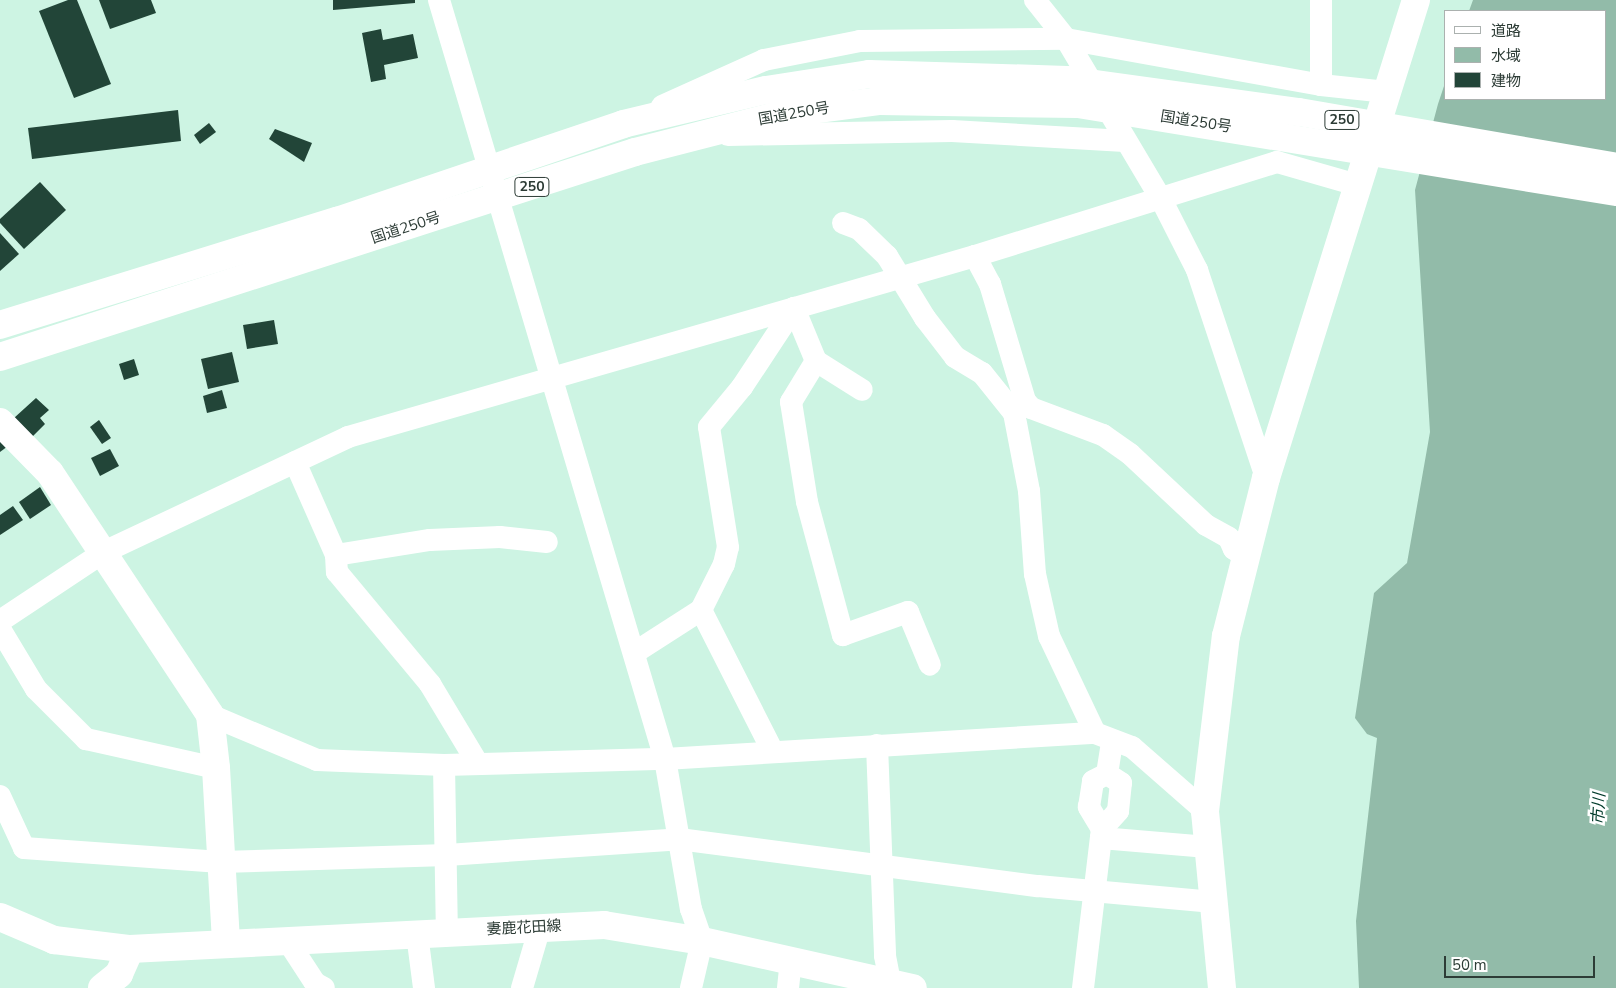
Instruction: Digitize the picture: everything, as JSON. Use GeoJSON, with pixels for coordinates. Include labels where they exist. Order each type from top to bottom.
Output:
{"type":"FeatureCollection","features":[{"type":"Feature","properties":{"kind":"main road"},"geometry":{"type":"LineString","coordinates":[[1222,988],[1204,811],[1226,636],[1266,478],[1416,0]]}},
{"type":"Feature","properties":{"kind":"main road","name":"国道250号"},"geometry":{"type":"LineString","coordinates":[[0,326],[492,170],[624,124],[766,90],[870,74],[1299,112],[1616,167]]}},
{"type":"Feature","properties":{"kind":"main road","name":"国道250号"},"geometry":{"type":"LineString","coordinates":[[0,357],[500,198],[635,152],[786,113],[880,101],[1073,92],[1616,192]]}},
{"type":"Feature","properties":{"kind":"main road"},"geometry":{"type":"LineString","coordinates":[[0,422],[50,473],[210,715],[216,768],[226,942]]}},
{"type":"Feature","properties":{"kind":"main road","name":"妻鹿花田線"},"geometry":{"type":"LineString","coordinates":[[0,917],[54,940],[130,949],[226,942],[604,925],[702,941],[898,986]]}},
{"type":"Feature","properties":{"kind":"main road"},"geometry":{"type":"LineString","coordinates":[[102,988],[119,974],[130,949]]}},
{"type":"Feature","properties":{"kind":"street"},"geometry":{"type":"LineString","coordinates":[[439,0],[492,170],[665,758],[691,909],[702,941],[691,988]]}},
{"type":"Feature","properties":{"kind":"street"},"geometry":{"type":"LineString","coordinates":[[1035,0],[1066,39],[1161,199],[1196,270],[1266,478]]}},
{"type":"Feature","properties":{"kind":"street"},"geometry":{"type":"LineString","coordinates":[[1321,0],[1321,85]]}},
{"type":"Feature","properties":{"kind":"street"},"geometry":{"type":"LineString","coordinates":[[624,124],[764,60],[860,41],[1066,39],[1321,85],[1387,92]]}},
{"type":"Feature","properties":{"kind":"street"},"geometry":{"type":"LineString","coordinates":[[697,136],[952,131],[1125,141]]}},
{"type":"Feature","properties":{"kind":"street"},"geometry":{"type":"LineString","coordinates":[[0,621],[104,552],[348,437],[554,380],[975,256],[1277,162],[1357,185]]}},
{"type":"Feature","properties":{"kind":"street"},"geometry":{"type":"LineString","coordinates":[[843,223],[859,229],[887,256],[900,278],[955,357],[982,374],[1014,413],[1029,491],[1035,574],[1049,636],[1104,737],[1107,774],[1093,781],[1089,807],[1102,834],[1084,988]]}},
{"type":"Feature","properties":{"kind":"street"},"geometry":{"type":"LineString","coordinates":[[975,256],[990,284],[1025,401],[1031,408],[1103,434],[1130,454],[1206,525],[1229,538],[1234,549],[1246,557]]}},
{"type":"Feature","properties":{"kind":"street"},"geometry":{"type":"LineString","coordinates":[[794,308],[816,361],[862,390]]}},
{"type":"Feature","properties":{"kind":"street"},"geometry":{"type":"LineString","coordinates":[[634,652],[701,610],[728,547],[709,427],[742,387],[794,308]]}},
{"type":"Feature","properties":{"kind":"street"},"geometry":{"type":"LineString","coordinates":[[816,361],[791,402],[807,502],[843,635],[908,612],[930,665]]}},
{"type":"Feature","properties":{"kind":"street"},"geometry":{"type":"LineString","coordinates":[[295,462],[336,555],[337,572],[430,684],[478,764]]}},
{"type":"Feature","properties":{"kind":"street"},"geometry":{"type":"LineString","coordinates":[[336,555],[430,540],[500,537],[547,542]]}},
{"type":"Feature","properties":{"kind":"street"},"geometry":{"type":"LineString","coordinates":[[701,610],[773,752]]}},
{"type":"Feature","properties":{"kind":"street"},"geometry":{"type":"LineString","coordinates":[[0,629],[36,689],[86,739],[216,768]]}},
{"type":"Feature","properties":{"kind":"street"},"geometry":{"type":"LineString","coordinates":[[210,715],[316,760],[444,765],[665,758],[877,745],[1104,737],[1132,747],[1204,811]]}},
{"type":"Feature","properties":{"kind":"street"},"geometry":{"type":"LineString","coordinates":[[877,745],[885,956],[898,986]]}},
{"type":"Feature","properties":{"kind":"street"},"geometry":{"type":"LineString","coordinates":[[444,765],[448,932]]}},
{"type":"Feature","properties":{"kind":"street"},"geometry":{"type":"LineString","coordinates":[[0,796],[24,848],[221,862],[447,855],[678,839],[1094,891],[1213,902]]}},
{"type":"Feature","properties":{"kind":"street"},"geometry":{"type":"LineString","coordinates":[[1102,834],[1208,847]]}},
{"type":"Feature","properties":{"kind":"street"},"geometry":{"type":"LineString","coordinates":[[522,988],[540,927]]}},
{"type":"Feature","properties":{"kind":"street"},"geometry":{"type":"LineString","coordinates":[[417,934],[424,988]]}},
{"type":"Feature","properties":{"kind":"street"},"geometry":{"type":"LineString","coordinates":[[287,940],[315,983],[324,988]]}},
{"type":"Feature","properties":{"kind":"street"},"geometry":{"type":"LineString","coordinates":[[788,988],[791,961]]}},
{"type":"Feature","properties":{"kind":"water","name":"市川"},"geometry":{"type":"Polygon","coordinates":[[[1473,0],[1616,0],[1616,988],[1359,988],[1356,921],[1377,738],[1367,734],[1355,718],[1374,593],[1407,563],[1430,432],[1415,190],[1438,104],[1444,86],[1444,100],[1606,100],[1606,10],[1469,10],[1473,0]]]}},
{"type":"Feature","properties":{"kind":"building"},"geometry":{"type":"Polygon","coordinates":[[[68,0],[77,0],[111,84],[74,98],[39,11],[68,0]]]}},
{"type":"Feature","properties":{"kind":"building"},"geometry":{"type":"Polygon","coordinates":[[[99,0],[151,0],[156,13],[110,29],[99,0]]]}},
{"type":"Feature","properties":{"kind":"building"},"geometry":{"type":"Polygon","coordinates":[[[333,0],[415,0],[415,3],[333,10],[333,0]]]}},
{"type":"Feature","properties":{"kind":"building"},"geometry":{"type":"Polygon","coordinates":[[[381,29],[383,40],[413,34],[418,58],[384,65],[386,79],[371,82],[362,33],[381,29]]]}},
{"type":"Feature","properties":{"kind":"building"},"geometry":{"type":"Polygon","coordinates":[[[178,110],[181,141],[32,159],[28,128],[178,110]]]}},
{"type":"Feature","properties":{"kind":"building"},"geometry":{"type":"Polygon","coordinates":[[[209,123],[216,132],[200,144],[194,135],[209,123]]]}},
{"type":"Feature","properties":{"kind":"building"},"geometry":{"type":"Polygon","coordinates":[[[275,129],[312,143],[304,162],[269,139],[275,129]]]}},
{"type":"Feature","properties":{"kind":"building"},"geometry":{"type":"Polygon","coordinates":[[[40,182],[66,210],[24,249],[0,223],[0,219],[40,182]]]}},
{"type":"Feature","properties":{"kind":"building"},"geometry":{"type":"Polygon","coordinates":[[[0,233],[19,254],[0,271],[0,233]]]}},
{"type":"Feature","properties":{"kind":"building"},"geometry":{"type":"Polygon","coordinates":[[[274,320],[278,344],[247,349],[243,325],[274,320]]]}},
{"type":"Feature","properties":{"kind":"building"},"geometry":{"type":"Polygon","coordinates":[[[232,352],[239,382],[208,389],[201,359],[232,352]]]}},
{"type":"Feature","properties":{"kind":"building"},"geometry":{"type":"Polygon","coordinates":[[[134,359],[139,375],[124,380],[119,364],[134,359]]]}},
{"type":"Feature","properties":{"kind":"building"},"geometry":{"type":"Polygon","coordinates":[[[222,390],[227,408],[207,413],[203,396],[222,390]]]}},
{"type":"Feature","properties":{"kind":"building"},"geometry":{"type":"Polygon","coordinates":[[[36,398],[49,410],[40,418],[45,424],[32,437],[14,418],[36,398]]]}},
{"type":"Feature","properties":{"kind":"building"},"geometry":{"type":"Polygon","coordinates":[[[99,420],[111,438],[102,444],[90,427],[99,420]]]}},
{"type":"Feature","properties":{"kind":"building"},"geometry":{"type":"Polygon","coordinates":[[[0,436],[8,446],[0,452],[0,436]]]}},
{"type":"Feature","properties":{"kind":"building"},"geometry":{"type":"Polygon","coordinates":[[[110,449],[119,466],[100,476],[91,458],[110,449]]]}},
{"type":"Feature","properties":{"kind":"building"},"geometry":{"type":"Polygon","coordinates":[[[40,487],[51,505],[30,519],[19,502],[40,487]]]}},
{"type":"Feature","properties":{"kind":"building"},"geometry":{"type":"Polygon","coordinates":[[[13,506],[23,520],[0,535],[0,515],[13,506]]]}}]}
